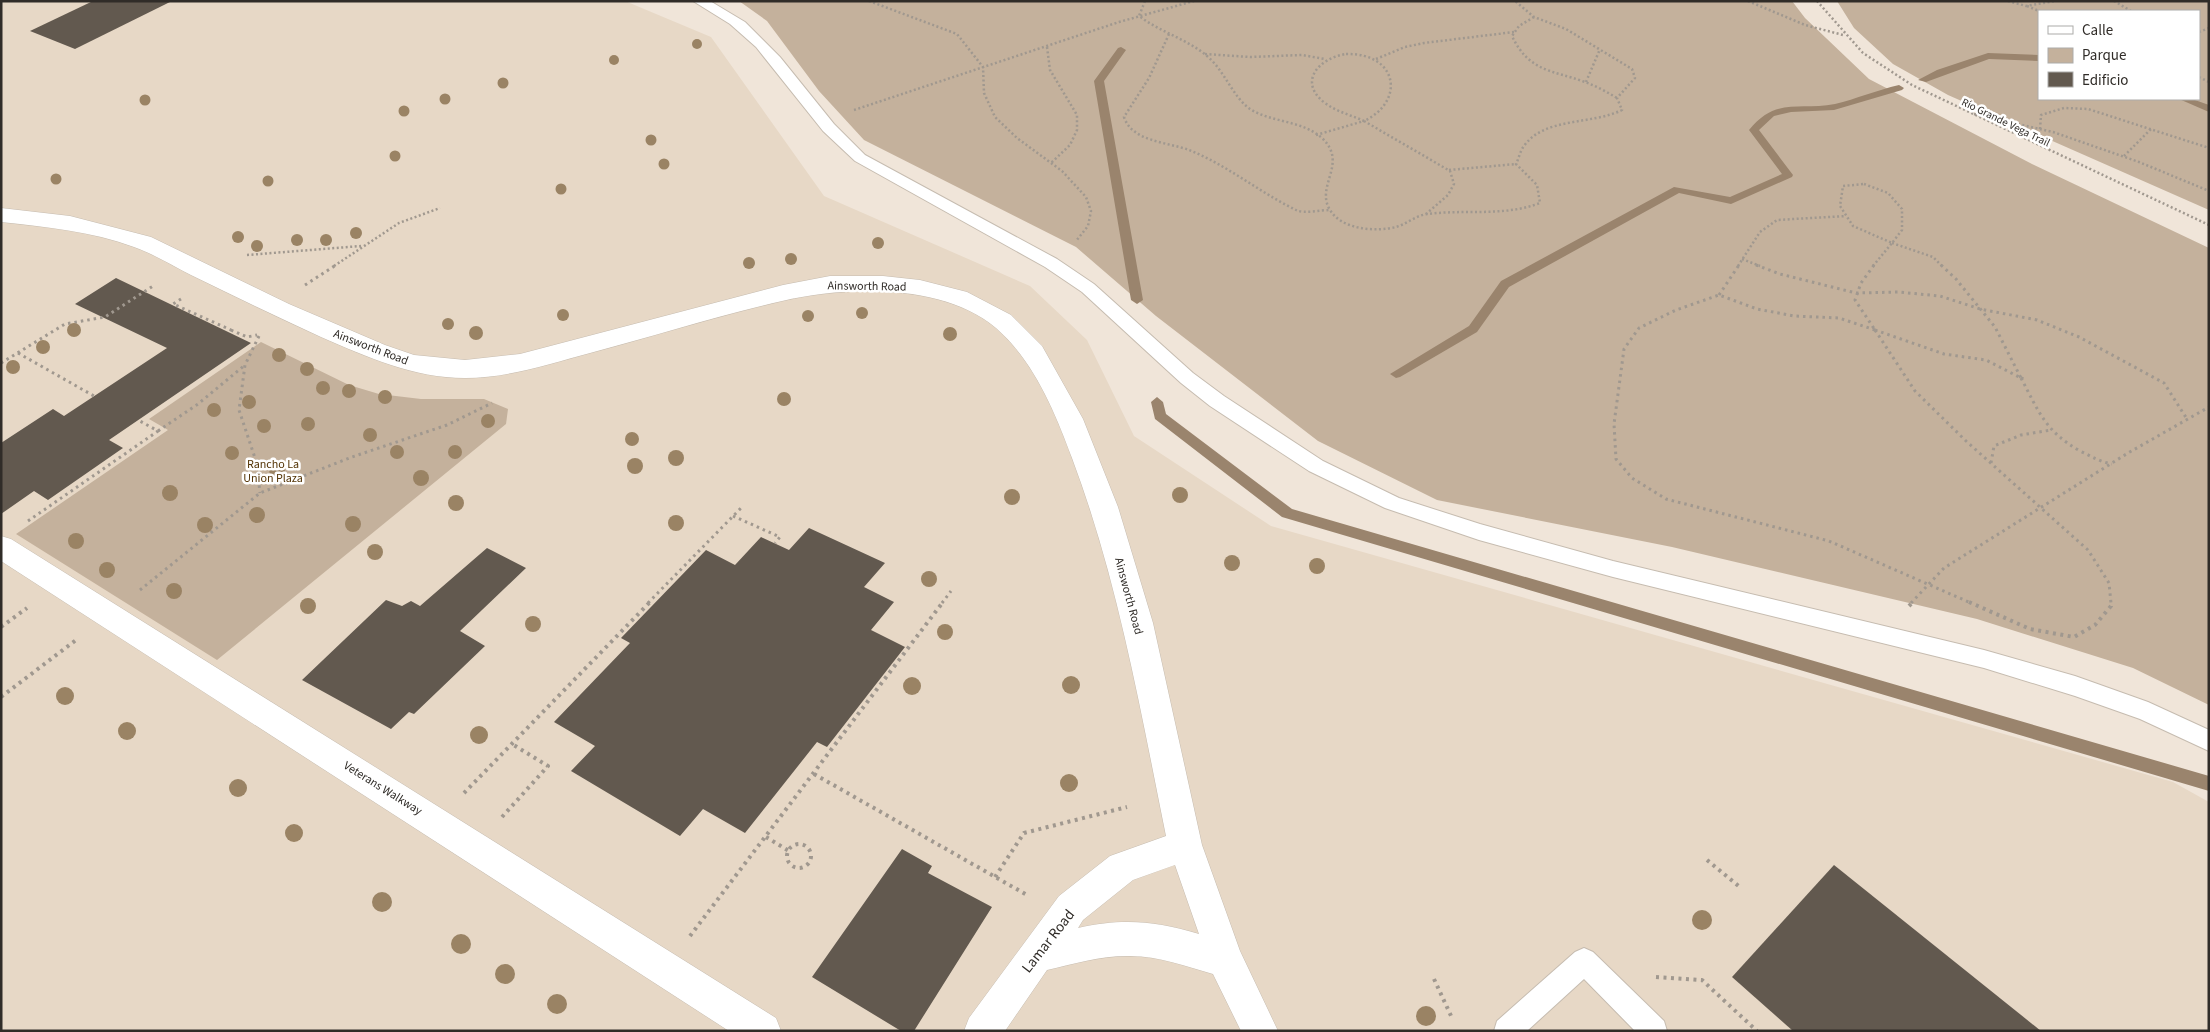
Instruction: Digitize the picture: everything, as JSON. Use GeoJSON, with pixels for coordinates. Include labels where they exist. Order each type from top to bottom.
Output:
{"type":"FeatureCollection","features":[{"type":"Feature","properties":{"kind":"street","name":"Ainsworth Road"},"geometry":{"type":"LineString","coordinates":[[1,215],[70,223],[143,242],[281,310],[376,351],[413,363],[466,369],[520,363],[783,293],[830,284],[883,284],[920,288],[959,297],[1003,321],[1033,352],[1070,419],[1104,507],[1138,623],[1185,845],[1225,959],[1260,1031]]}},
{"type":"Feature","properties":{"kind":"street"},"geometry":{"type":"LineString","coordinates":[[1,234],[70,223]]}},
{"type":"Feature","properties":{"kind":"street","name":"Veterans Walkway"},"geometry":{"type":"LineString","coordinates":[[1,547],[763,1031]]}},
{"type":"Feature","properties":{"kind":"street","name":"Lamar Road"},"geometry":{"type":"LineString","coordinates":[[982,1031],[1072,908],[1122,868],[1185,845]]}},
{"type":"Feature","properties":{"kind":"street"},"geometry":{"type":"LineString","coordinates":[[1037,956],[1103,941],[1128,938],[1163,943],[1225,959]]}},
{"type":"Feature","properties":{"kind":"lane"},"geometry":{"type":"LineString","coordinates":[[699,1],[744,28],[759,43],[839,142],[860,158],[1051,263],[1088,288],[1187,378],[1217,401],[1316,466],[1392,503],[1479,532],[1613,569],[1984,659],[2075,686],[2148,712],[2209,741]]}},
{"type":"Feature","properties":{"kind":"lane"},"geometry":{"type":"LineString","coordinates":[[1507,1031],[1584,961],[1654,1031]]}},
{"type":"Feature","properties":{"kind":"path"},"geometry":{"type":"LineString","coordinates":[[869,1],[957,34],[983,67],[981,80],[985,99],[994,116],[1020,141],[1051,163],[1082,190],[1090,202],[1091,216],[1084,234],[1051,263]]}},
{"type":"Feature","properties":{"kind":"path"},"geometry":{"type":"LineString","coordinates":[[1139,16],[1145,1]]}},
{"type":"Feature","properties":{"kind":"path"},"geometry":{"type":"LineString","coordinates":[[822,122],[1139,16],[1194,1]]}},
{"type":"Feature","properties":{"kind":"path"},"geometry":{"type":"LineString","coordinates":[[1516,1],[1534,17],[1566,29],[1632,69],[1635,78],[1617,98]]}},
{"type":"Feature","properties":{"kind":"path"},"geometry":{"type":"LineString","coordinates":[[1748,1],[1804,25],[1844,35]]}},
{"type":"Feature","properties":{"kind":"path","name":"Rio Grande Vega Trail"},"geometry":{"type":"LineString","coordinates":[[1817,1],[1844,35],[1872,60],[1891,72],[1968,113],[2050,153],[2209,225]]}},
{"type":"Feature","properties":{"kind":"path"},"geometry":{"type":"LineString","coordinates":[[2008,1],[2038,10]]}},
{"type":"Feature","properties":{"kind":"path"},"geometry":{"type":"LineString","coordinates":[[2026,6],[2055,1]]}},
{"type":"Feature","properties":{"kind":"path"},"geometry":{"type":"LineString","coordinates":[[2114,1],[2129,10]]}},
{"type":"Feature","properties":{"kind":"path"},"geometry":{"type":"LineString","coordinates":[[1139,16],[1190,44],[1212,60],[1250,108],[1316,135],[1332,149],[1335,161],[1324,194],[1330,210],[1341,221],[1365,228],[1396,227],[1425,214],[1448,195],[1454,184],[1449,170]]}},
{"type":"Feature","properties":{"kind":"path"},"geometry":{"type":"LineString","coordinates":[[1516,164],[1519,152],[1529,138],[1544,129],[1569,122],[1612,118],[1622,110],[1617,98],[1586,82],[1553,74],[1526,60],[1517,50],[1512,36],[1519,26],[1534,17]]}},
{"type":"Feature","properties":{"kind":"path"},"geometry":{"type":"LineString","coordinates":[[1376,60],[1405,47],[1424,43],[1515,32]]}},
{"type":"Feature","properties":{"kind":"path"},"geometry":{"type":"LineString","coordinates":[[1169,34],[1149,78],[1124,117],[1127,126],[1146,138],[1189,150],[1236,174],[1298,211],[1330,210]]}},
{"type":"Feature","properties":{"kind":"path"},"geometry":{"type":"LineString","coordinates":[[1046,47],[1050,70],[1077,115],[1077,130],[1070,145],[1051,163]]}},
{"type":"Feature","properties":{"kind":"path"},"geometry":{"type":"LineString","coordinates":[[1586,82],[1600,50]]}},
{"type":"Feature","properties":{"kind":"path"},"geometry":{"type":"LineString","coordinates":[[1203,54],[1250,57],[1302,55],[1326,59],[1347,54],[1366,56],[1376,60],[1386,68],[1390,89],[1385,102],[1374,114],[1363,120],[1316,135]]}},
{"type":"Feature","properties":{"kind":"path"},"geometry":{"type":"LineString","coordinates":[[1326,59],[1315,69],[1312,83],[1318,97],[1342,113],[1363,120],[1449,170],[1516,164],[1537,182],[1542,192],[1540,203],[1523,211],[1496,214],[1425,214]]}},
{"type":"Feature","properties":{"kind":"path"},"geometry":{"type":"LineString","coordinates":[[2040,129],[2042,115],[2064,108],[2088,109],[2209,148]]}},
{"type":"Feature","properties":{"kind":"path"},"geometry":{"type":"LineString","coordinates":[[1968,113],[2040,129],[2124,156],[2209,191]]}},
{"type":"Feature","properties":{"kind":"path"},"geometry":{"type":"LineString","coordinates":[[2124,156],[2152,129]]}},
{"type":"Feature","properties":{"kind":"path"},"geometry":{"type":"LineString","coordinates":[[1846,216],[1777,220],[1760,232],[1719,295],[1676,310],[1639,328],[1624,349],[1614,424],[1616,459],[1632,478],[1666,499],[1829,541],[2030,629],[2074,637],[2095,625],[2112,606],[2109,583],[2088,550],[1991,464],[1915,391],[1855,300],[1856,293],[1892,243],[1902,230],[1902,209],[1888,193],[1864,184],[1843,186],[1840,206],[1853,226],[1892,243],[1933,257],[1956,279],[1995,326],[2024,379],[2044,422],[2061,440],[2101,462],[2112,464]]}},
{"type":"Feature","properties":{"kind":"path"},"geometry":{"type":"LineString","coordinates":[[242,256],[361,246]]}},
{"type":"Feature","properties":{"kind":"path"},"geometry":{"type":"LineString","coordinates":[[1742,259],[1780,274],[1856,293],[1898,292],[1940,296],[1980,309],[2037,320],[2122,359],[2164,383],[2187,419]]}},
{"type":"Feature","properties":{"kind":"path"},"geometry":{"type":"LineString","coordinates":[[1,363],[65,324],[105,317],[152,286]]}},
{"type":"Feature","properties":{"kind":"path"},"geometry":{"type":"LineString","coordinates":[[1719,295],[1757,309],[1794,316],[1839,318],[1944,354],[1986,360],[2024,379]]}},
{"type":"Feature","properties":{"kind":"path"},"geometry":{"type":"LineString","coordinates":[[181,299],[173,304],[229,331],[247,337],[260,334]]}},
{"type":"Feature","properties":{"kind":"path"},"geometry":{"type":"LineString","coordinates":[[18,353],[94,396]]}},
{"type":"Feature","properties":{"kind":"path"},"geometry":{"type":"LineString","coordinates":[[25,523],[198,404],[245,365]]}},
{"type":"Feature","properties":{"kind":"path"},"geometry":{"type":"LineString","coordinates":[[260,493],[352,456],[447,425],[486,408],[498,398]]}},
{"type":"Feature","properties":{"kind":"path"},"geometry":{"type":"LineString","coordinates":[[1883,634],[1944,568],[2112,464],[2209,407]]}},
{"type":"Feature","properties":{"kind":"path"},"geometry":{"type":"LineString","coordinates":[[138,420],[158,431]]}},
{"type":"Feature","properties":{"kind":"path"},"geometry":{"type":"LineString","coordinates":[[1991,464],[1994,446],[2021,435],[2051,430]]}},
{"type":"Feature","properties":{"kind":"path"},"geometry":{"type":"LineString","coordinates":[[436,822],[740,508]]}},
{"type":"Feature","properties":{"kind":"path"},"geometry":{"type":"LineString","coordinates":[[733,516],[780,537],[775,543]]}},
{"type":"Feature","properties":{"kind":"path"},"geometry":{"type":"LineString","coordinates":[[666,969],[951,591]]}},
{"type":"Feature","properties":{"kind":"path"},"geometry":{"type":"LineString","coordinates":[[475,847],[548,766],[512,744]]}},
{"type":"Feature","properties":{"kind":"path"},"geometry":{"type":"LineString","coordinates":[[814,774],[1027,895]]}},
{"type":"Feature","properties":{"kind":"path"},"geometry":{"type":"LineString","coordinates":[[995,877],[1024,833],[1127,807]]}},
{"type":"Feature","properties":{"kind":"path"},"geometry":{"type":"LineString","coordinates":[[766,836],[789,851]]}},
{"type":"Feature","properties":{"kind":"path"},"geometry":{"type":"LineString","coordinates":[[803,845],[809,849],[811,855],[805,865],[797,868],[787,862],[789,851],[795,846],[803,845]]}},
{"type":"Feature","properties":{"kind":"path"},"geometry":{"type":"LineString","coordinates":[[1707,860],[1741,888]]}},
{"type":"Feature","properties":{"kind":"path"},"geometry":{"type":"LineString","coordinates":[[1656,977],[1702,980],[1756,1031]]}},
{"type":"Feature","properties":{"kind":"path"},"geometry":{"type":"LineString","coordinates":[[1434,979],[1452,1018]]}},
{"type":"Feature","properties":{"kind":"shaded area"},"geometry":{"type":"Polygon","coordinates":[[[1,1],[625,1],[711,37],[824,196],[1030,286],[1087,340],[1134,436],[1271,526],[2173,782],[2209,802],[2209,1031],[1,1031],[1,1]]]}},
{"type":"Feature","properties":{"kind":"green space"},"geometry":{"type":"Polygon","coordinates":[[[739,1],[1792,1],[1805,18],[1869,79],[2032,164],[2209,248],[2209,705],[2133,668],[1977,619],[1672,547],[1437,500],[1318,441],[1156,316],[1076,247],[864,140],[819,91],[767,21],[739,1]]]}},
{"type":"Feature","properties":{"kind":"green space"},"geometry":{"type":"Polygon","coordinates":[[[1837,1],[2209,1],[2209,210],[1948,95],[1893,64],[1854,28],[1837,1]]]}},
{"type":"Feature","properties":{"kind":"green space","name":"Rancho La Union Plaza"},"geometry":{"type":"Polygon","coordinates":[[[261,342],[349,385],[379,394],[421,399],[484,399],[508,409],[506,424],[217,660],[16,534],[168,430],[149,419],[261,342]]]}},
{"type":"Feature","properties":{"kind":"building"},"geometry":{"type":"Polygon","coordinates":[[[93,1],[172,1],[75,49],[30,31],[93,1]]]}},
{"type":"Feature","properties":{"kind":"building"},"geometry":{"type":"Polygon","coordinates":[[[116,278],[251,343],[109,440],[123,448],[48,500],[34,491],[1,514],[1,443],[53,409],[64,416],[167,348],[75,304],[116,278]]]}},
{"type":"Feature","properties":{"kind":"building"},"geometry":{"type":"Polygon","coordinates":[[[809,528],[885,563],[864,587],[894,602],[871,630],[905,647],[827,747],[817,742],[745,833],[703,809],[680,836],[571,771],[595,746],[554,722],[630,643],[621,638],[706,550],[735,565],[761,537],[789,550],[809,528]]]}},
{"type":"Feature","properties":{"kind":"building"},"geometry":{"type":"Polygon","coordinates":[[[487,548],[526,568],[460,631],[485,646],[414,714],[409,712],[391,729],[302,680],[386,600],[402,606],[411,601],[420,606],[487,548]]]}},
{"type":"Feature","properties":{"kind":"building"},"geometry":{"type":"Polygon","coordinates":[[[902,849],[932,866],[928,873],[992,907],[914,1031],[901,1031],[812,977],[902,849]]]}},
{"type":"Feature","properties":{"kind":"building"},"geometry":{"type":"Polygon","coordinates":[[[1834,865],[2041,1031],[1793,1031],[1732,977],[1834,865]]]}},
{"type":"Feature","properties":{"kind":"waterway"},"geometry":{"type":"LineString","coordinates":[[1121,50],[1099,81],[1137,300]]}},
{"type":"Feature","properties":{"kind":"waterway"},"geometry":{"type":"LineString","coordinates":[[1923,80],[1940,72],[1988,56],[2038,58]]}},
{"type":"Feature","properties":{"kind":"waterway"},"geometry":{"type":"LineString","coordinates":[[1396,374],[1473,329],[1505,284],[1678,189],[1731,201],[1788,175],[1754,130],[1770,114],[1791,109],[1834,107],[1899,88]]}},
{"type":"Feature","properties":{"kind":"waterway"},"geometry":{"type":"LineString","coordinates":[[2186,100],[2209,109]]}},
{"type":"Feature","properties":{"kind":"waterway"},"geometry":{"type":"LineString","coordinates":[[1157,402],[1160,416],[1287,513],[2209,784]]}}]}
